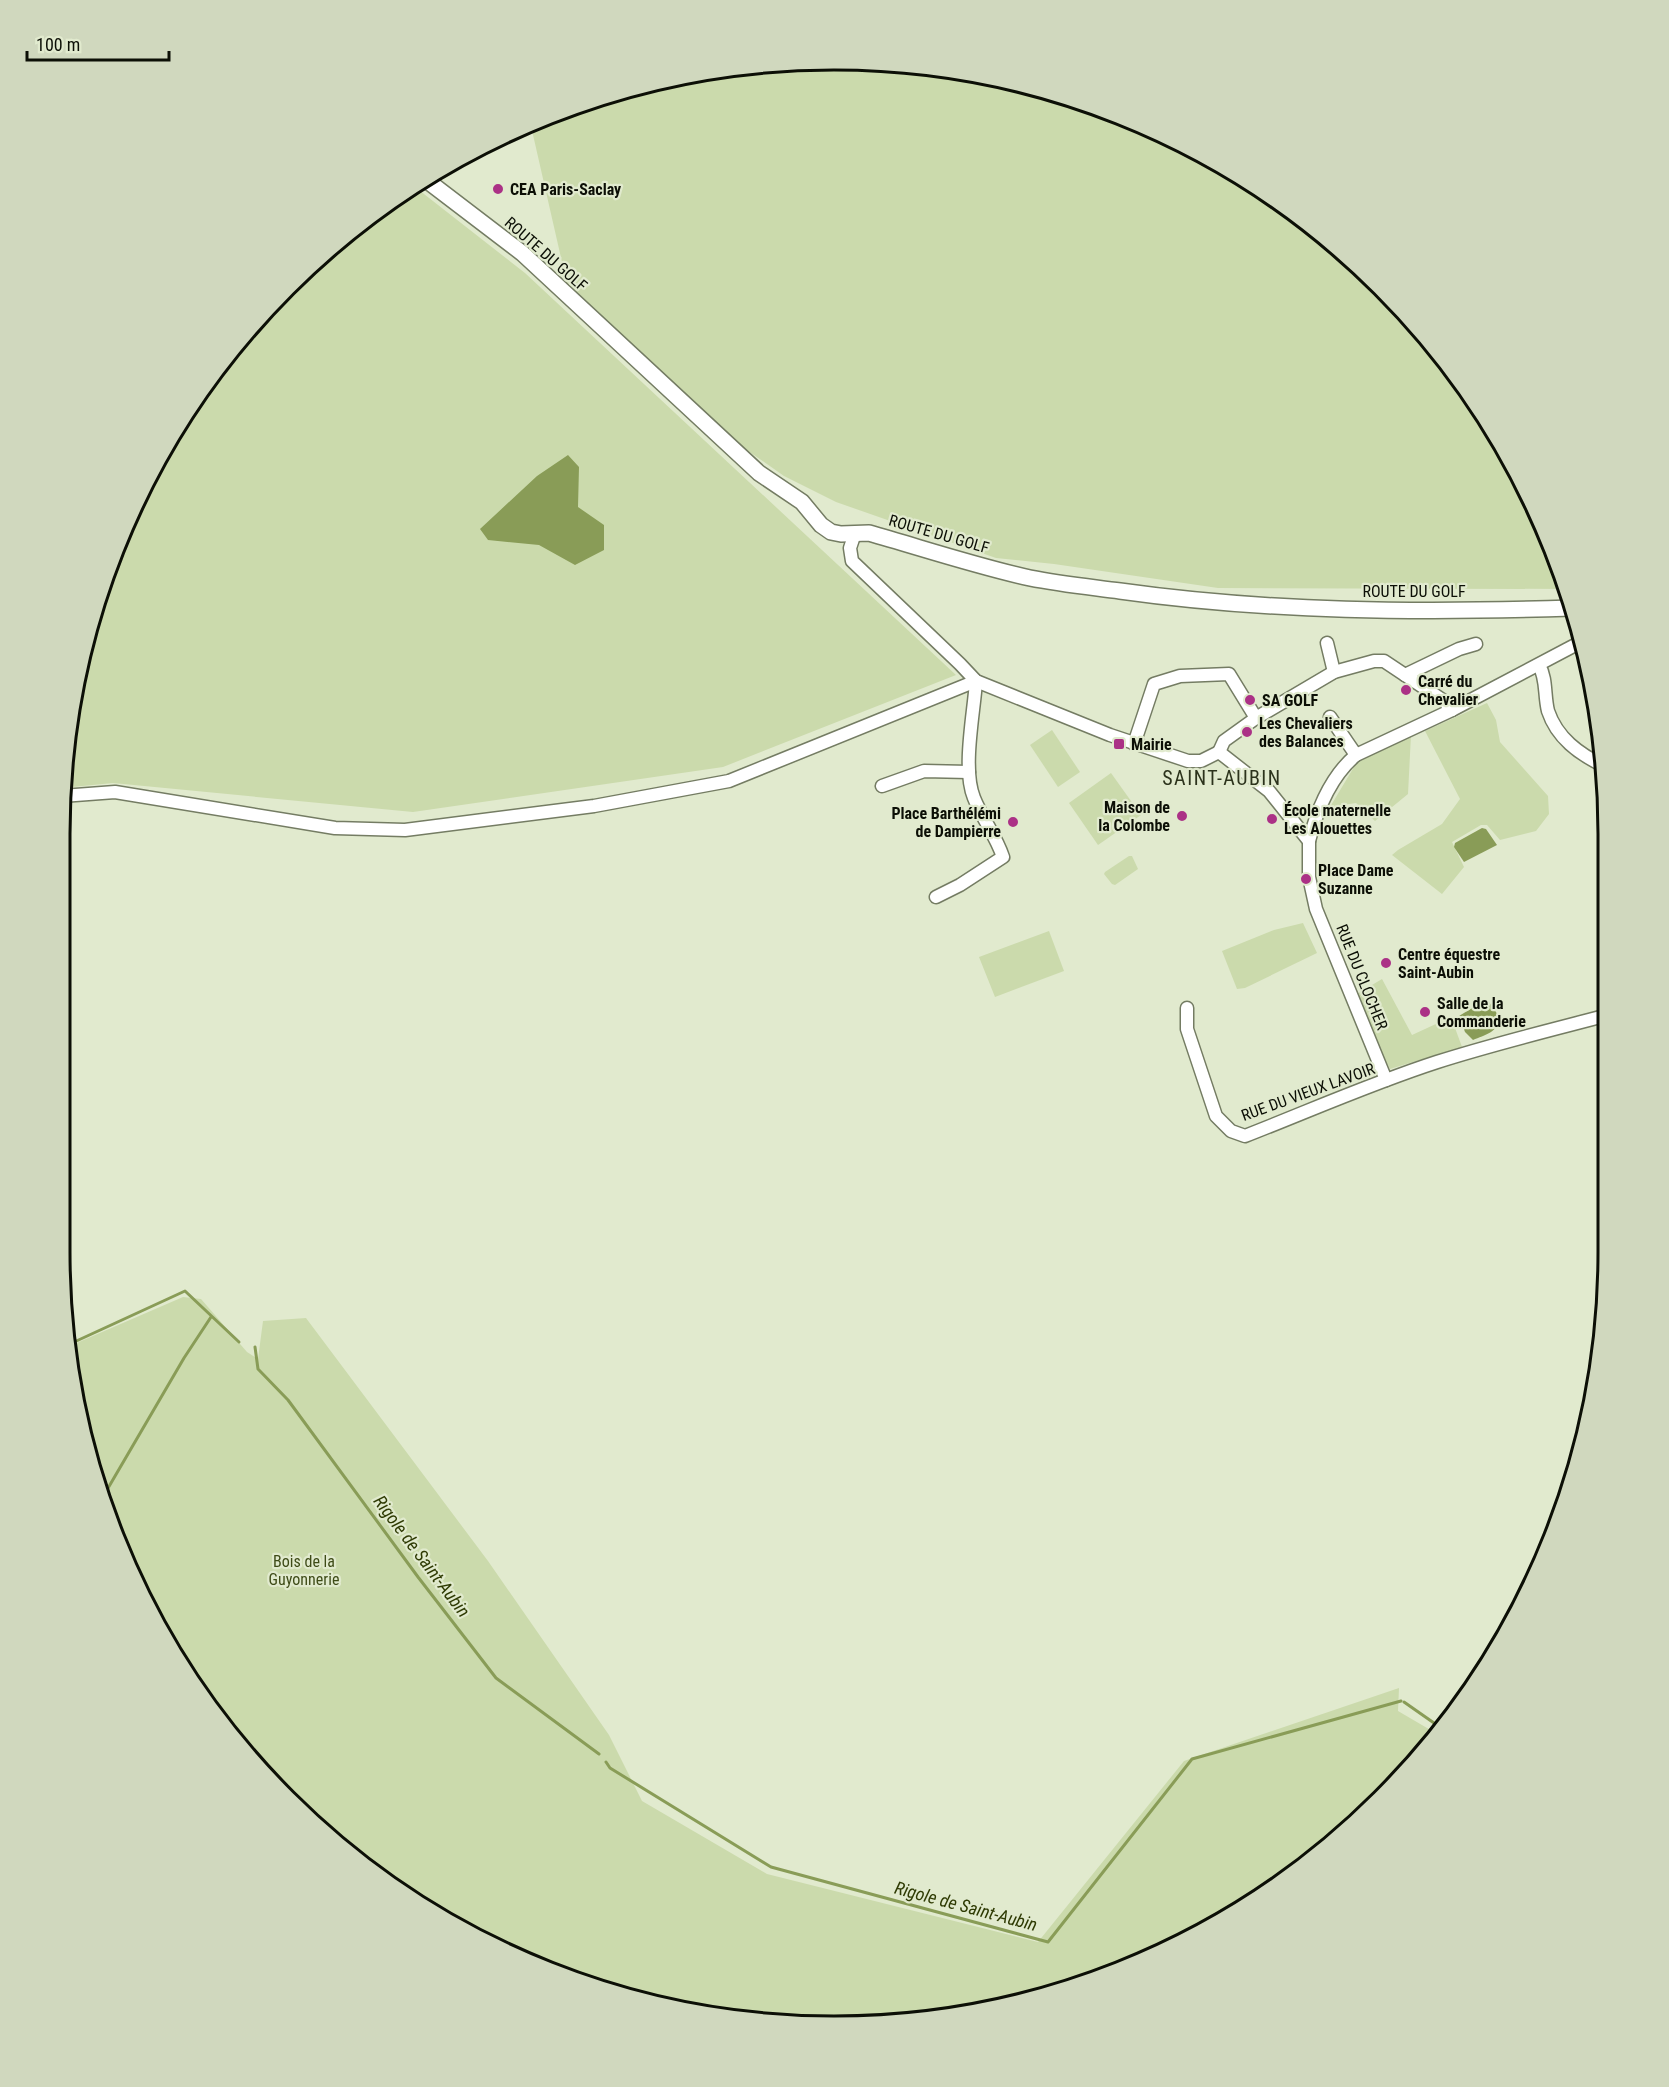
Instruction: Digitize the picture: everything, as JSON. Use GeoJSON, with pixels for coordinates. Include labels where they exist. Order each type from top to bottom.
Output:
{"type":"FeatureCollection","features":[{"type":"Feature","properties":{"kind":"street","name":"ROUTE DU GOLF"},"geometry":{"type":"LineString","coordinates":[[433,185],[522,253],[759,473],[802,502],[820,525],[831,532],[869,533],[1032,578],[1159,597],[1323,608],[1502,610],[1564,608]]}},
{"type":"Feature","properties":{"kind":"street"},"geometry":{"type":"LineString","coordinates":[[855,533],[850,548],[852,561],[976,681],[1134,744],[1188,761],[1201,761],[1219,752],[1224,741],[1256,718],[1334,672],[1378,660],[1384,661],[1444,701],[1452,711]]}},
{"type":"Feature","properties":{"kind":"street"},"geometry":{"type":"LineString","coordinates":[[1327,643],[1334,672]]}},
{"type":"Feature","properties":{"kind":"street"},"geometry":{"type":"LineString","coordinates":[[1405,675],[1459,649],[1476,644]]}},
{"type":"Feature","properties":{"kind":"street"},"geometry":{"type":"LineString","coordinates":[[1330,717],[1356,755],[1452,711],[1574,646]]}},
{"type":"Feature","properties":{"kind":"street"},"geometry":{"type":"LineString","coordinates":[[1539,664],[1543,673],[1548,711],[1566,741],[1573,748],[1595,761]]}},
{"type":"Feature","properties":{"kind":"street"},"geometry":{"type":"LineString","coordinates":[[1134,744],[1154,684],[1180,676],[1229,674],[1256,718]]}},
{"type":"Feature","properties":{"kind":"street"},"geometry":{"type":"LineString","coordinates":[[936,897],[960,885],[1003,857],[998,841],[973,797],[969,772],[976,681]]}},
{"type":"Feature","properties":{"kind":"street"},"geometry":{"type":"LineString","coordinates":[[72,795],[115,792],[335,828],[405,830],[594,806],[729,781],[976,681]]}},
{"type":"Feature","properties":{"kind":"street"},"geometry":{"type":"LineString","coordinates":[[1219,752],[1269,791],[1309,841]]}},
{"type":"Feature","properties":{"kind":"street","name":"RUE DU CLOCHER"},"geometry":{"type":"LineString","coordinates":[[1356,755],[1345,765],[1323,800],[1309,841],[1309,877],[1316,909],[1386,1080]]}},
{"type":"Feature","properties":{"kind":"street"},"geometry":{"type":"LineString","coordinates":[[882,786],[924,771],[969,772]]}},
{"type":"Feature","properties":{"kind":"street","name":"RUE DU VIEUX LAVOIR"},"geometry":{"type":"LineString","coordinates":[[1187,1008],[1187,1029],[1216,1116],[1231,1131],[1245,1136],[1386,1080],[1498,1044],[1598,1018]]}},
{"type":"Feature","properties":{"kind":"green space"},"geometry":{"type":"Polygon","coordinates":[[[834,70],[934,77],[984,85],[1080,111],[1172,149],[1259,199],[1300,228],[1375,294],[1441,369],[1470,410],[1520,497],[1558,589],[1218,588],[1054,564],[996,558],[836,502],[784,476],[744,448],[567,284],[533,133],[589,111],[685,85],[735,77],[834,70]]]}},
{"type":"Feature","properties":{"kind":"green space"},"geometry":{"type":"Polygon","coordinates":[[[421,192],[525,273],[956,675],[723,767],[413,812],[113,783],[72,787],[77,735],[85,685],[111,589],[149,497],[199,410],[228,369],[260,331],[294,294],[331,260],[369,228],[421,192]]]}},
{"type":"Feature","properties":{"kind":"green space"},"geometry":{"type":"Polygon","coordinates":[[[1487,703],[1496,720],[1500,742],[1548,796],[1549,814],[1536,831],[1500,840],[1487,825],[1481,825],[1452,842],[1464,867],[1442,894],[1392,855],[1442,824],[1460,799],[1425,731],[1487,703]]]}},
{"type":"Feature","properties":{"kind":"green space"},"geometry":{"type":"Polygon","coordinates":[[[1052,730],[1080,772],[1058,787],[1030,745],[1052,730]]]}},
{"type":"Feature","properties":{"kind":"green space"},"geometry":{"type":"Polygon","coordinates":[[[1411,735],[1408,794],[1375,821],[1356,803],[1330,807],[1357,762],[1368,754],[1411,735]]]}},
{"type":"Feature","properties":{"kind":"green space"},"geometry":{"type":"Polygon","coordinates":[[[1111,773],[1141,815],[1098,845],[1069,803],[1111,773]]]}},
{"type":"Feature","properties":{"kind":"green space"},"geometry":{"type":"Polygon","coordinates":[[[1132,856],[1138,869],[1115,885],[1112,884],[1104,874],[1105,872],[1132,856]]]}},
{"type":"Feature","properties":{"kind":"green space"},"geometry":{"type":"Polygon","coordinates":[[[1303,923],[1317,953],[1245,988],[1237,989],[1222,951],[1274,930],[1303,923]]]}},
{"type":"Feature","properties":{"kind":"green space"},"geometry":{"type":"Polygon","coordinates":[[[1049,931],[1064,971],[995,997],[979,957],[1049,931]]]}},
{"type":"Feature","properties":{"kind":"green space"},"geometry":{"type":"Polygon","coordinates":[[[1382,979],[1412,1035],[1451,1017],[1462,1047],[1390,1069],[1357,994],[1382,979]]]}},
{"type":"Feature","properties":{"kind":"green space","name":"Bois de la Guyonnerie"},"geometry":{"type":"Polygon","coordinates":[[[183,1297],[201,1299],[247,1352],[258,1359],[263,1321],[306,1318],[488,1561],[609,1735],[642,1801],[767,1874],[1038,1942],[1184,1761],[1399,1688],[1398,1711],[1431,1730],[1375,1793],[1300,1859],[1259,1888],[1172,1938],[1080,1976],[984,2002],[884,2015],[785,2015],[735,2010],[685,2002],[637,1990],[589,1976],[497,1938],[410,1888],[369,1859],[331,1827],[294,1793],[260,1756],[228,1718],[199,1677],[149,1590],[111,1498],[85,1402],[76,1343],[183,1297]]]}},
{"type":"Feature","properties":{"kind":"shaded area"},"geometry":{"type":"Polygon","coordinates":[[[568,455],[579,467],[578,507],[604,525],[604,550],[575,565],[539,545],[488,540],[480,529],[537,476],[568,455]]]}},
{"type":"Feature","properties":{"kind":"shaded area"},"geometry":{"type":"Polygon","coordinates":[[[1482,828],[1486,829],[1497,845],[1464,862],[1454,847],[1455,843],[1482,828]]]}},
{"type":"Feature","properties":{"kind":"shaded area"},"geometry":{"type":"Polygon","coordinates":[[[1487,999],[1500,1018],[1499,1023],[1490,1032],[1473,1040],[1465,1032],[1459,1016],[1487,999]]]}},
{"type":"Feature","properties":{"kind":"waterway","name":"Rigole de Saint-Aubin"},"geometry":{"type":"LineString","coordinates":[[76,1341],[185,1291],[239,1342]]}},
{"type":"Feature","properties":{"kind":"waterway"},"geometry":{"type":"LineString","coordinates":[[108,1488],[184,1358],[211,1317]]}},
{"type":"Feature","properties":{"kind":"waterway","name":"Rigole de Saint-Aubin"},"geometry":{"type":"LineString","coordinates":[[255,1347],[258,1369],[288,1400],[418,1577],[496,1678],[599,1754]]}},
{"type":"Feature","properties":{"kind":"waterway","name":"Rigole de Saint-Aubin"},"geometry":{"type":"LineString","coordinates":[[606,1762],[610,1768],[771,1867],[1048,1942],[1192,1759],[1401,1701]]}},
{"type":"Feature","properties":{"kind":"waterway","name":"Rigole de Saint-Aubin"},"geometry":{"type":"LineString","coordinates":[[1404,1702],[1436,1724]]}},
{"type":"Feature","properties":{"kind":"place","name":"CEA Paris-Saclay"},"geometry":{"type":"Point","coordinates":[498,189]}},
{"type":"Feature","properties":{"kind":"place","name":"Carré du Chevalier"},"geometry":{"type":"Point","coordinates":[1406,690]}},
{"type":"Feature","properties":{"kind":"place","name":"SA GOLF"},"geometry":{"type":"Point","coordinates":[1250,700]}},
{"type":"Feature","properties":{"kind":"place","name":"Les Chevaliers des Balances"},"geometry":{"type":"Point","coordinates":[1247,732]}},
{"type":"Feature","properties":{"kind":"place","name":"Mairie"},"geometry":{"type":"Point","coordinates":[1119,744]}},
{"type":"Feature","properties":{"kind":"place","name":"Maison de la Colombe"},"geometry":{"type":"Point","coordinates":[1182,816]}},
{"type":"Feature","properties":{"kind":"place","name":"École maternelle Les Alouettes"},"geometry":{"type":"Point","coordinates":[1272,819]}},
{"type":"Feature","properties":{"kind":"place","name":"Place Barthélémi de Dampierre"},"geometry":{"type":"Point","coordinates":[1013,822]}},
{"type":"Feature","properties":{"kind":"place","name":"Place Dame Suzanne"},"geometry":{"type":"Point","coordinates":[1306,879]}},
{"type":"Feature","properties":{"kind":"place","name":"Centre équestre Saint-Aubin"},"geometry":{"type":"Point","coordinates":[1386,963]}},
{"type":"Feature","properties":{"kind":"place","name":"Salle de la Commanderie"},"geometry":{"type":"Point","coordinates":[1425,1012]}},
{"type":"Feature","properties":{"kind":"district","name":"SAINT-AUBIN"},"geometry":{"type":"Point","coordinates":[1222,778]}}]}
